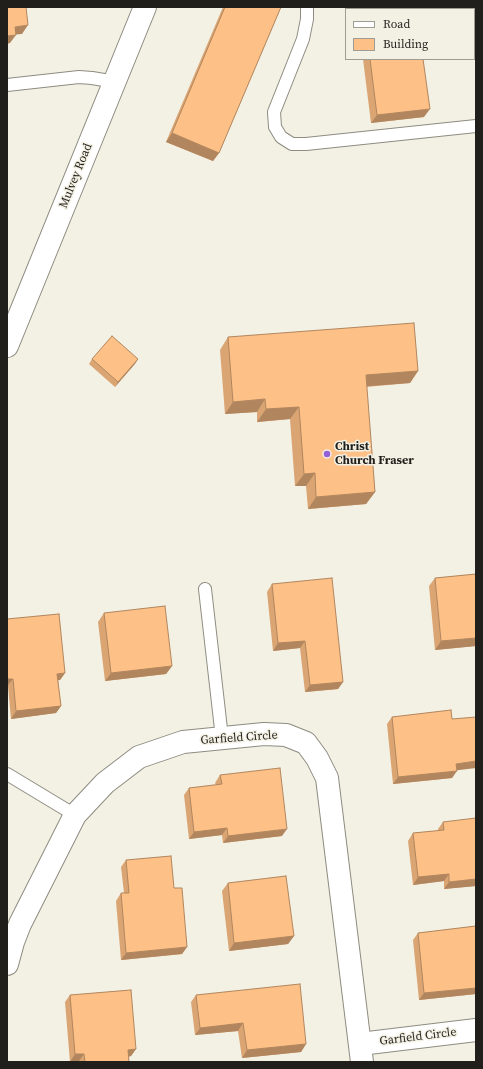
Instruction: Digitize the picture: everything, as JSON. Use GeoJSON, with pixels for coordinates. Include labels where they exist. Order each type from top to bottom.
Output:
{"type":"FeatureCollection","features":[{"type":"Feature","properties":{"kind":"street","name":"Mulvey Road"},"geometry":{"type":"LineString","coordinates":[[7,346],[145,7]]}},
{"type":"Feature","properties":{"kind":"street","name":"Garfield Circle"},"geometry":{"type":"LineString","coordinates":[[7,964],[20,924],[75,815],[105,783],[139,757],[183,742],[264,734],[286,735],[306,743],[317,758],[328,778],[361,1053],[476,1030]]}},
{"type":"Feature","properties":{"kind":"lane"},"geometry":{"type":"LineString","coordinates":[[307,7],[307,19],[303,39],[274,112],[275,127],[281,137],[292,144],[306,144],[476,126]]}},
{"type":"Feature","properties":{"kind":"lane"},"geometry":{"type":"LineString","coordinates":[[7,85],[79,77],[104,80],[114,85]]}},
{"type":"Feature","properties":{"kind":"lane"},"geometry":{"type":"LineString","coordinates":[[205,589],[222,738]]}},
{"type":"Feature","properties":{"kind":"lane"},"geometry":{"type":"LineString","coordinates":[[7,774],[75,815]]}},
{"type":"Feature","properties":{"kind":"building"},"geometry":{"type":"Polygon","coordinates":[[[7,7],[26,7],[28,25],[15,27],[16,35],[7,36],[7,7]]]}},
{"type":"Feature","properties":{"kind":"building"},"geometry":{"type":"Polygon","coordinates":[[[225,7],[281,7],[219,153],[172,133],[225,7]]]}},
{"type":"Feature","properties":{"kind":"building"},"geometry":{"type":"Polygon","coordinates":[[[364,7],[417,7],[417,8],[364,7]]]}},
{"type":"Feature","properties":{"kind":"building"},"geometry":{"type":"Polygon","coordinates":[[[370,60],[423,60],[430,109],[377,115],[370,60]]]}},
{"type":"Feature","properties":{"kind":"building","name":"Christ Church Fraser"},"geometry":{"type":"Polygon","coordinates":[[[414,323],[418,371],[366,375],[375,492],[316,497],[315,473],[304,474],[299,407],[266,409],[265,399],[233,402],[228,337],[414,323]]]}},
{"type":"Feature","properties":{"kind":"building"},"geometry":{"type":"Polygon","coordinates":[[[112,336],[138,359],[118,382],[92,359],[112,336]]]}},
{"type":"Feature","properties":{"kind":"building"},"geometry":{"type":"Polygon","coordinates":[[[476,574],[476,638],[441,641],[435,578],[476,574]]]}},
{"type":"Feature","properties":{"kind":"building"},"geometry":{"type":"Polygon","coordinates":[[[332,578],[343,682],[310,685],[305,641],[278,643],[272,584],[332,578]]]}},
{"type":"Feature","properties":{"kind":"building"},"geometry":{"type":"Polygon","coordinates":[[[165,606],[172,666],[111,673],[104,613],[165,606]]]}},
{"type":"Feature","properties":{"kind":"building"},"geometry":{"type":"Polygon","coordinates":[[[59,614],[65,673],[57,674],[61,706],[16,711],[13,679],[7,679],[7,619],[59,614]]]}},
{"type":"Feature","properties":{"kind":"building"},"geometry":{"type":"Polygon","coordinates":[[[451,710],[452,719],[476,717],[476,761],[456,764],[457,771],[398,777],[392,717],[451,710]]]}},
{"type":"Feature","properties":{"kind":"building"},"geometry":{"type":"Polygon","coordinates":[[[280,768],[287,829],[228,836],[227,828],[194,832],[189,788],[222,784],[220,775],[280,768]]]}},
{"type":"Feature","properties":{"kind":"building"},"geometry":{"type":"Polygon","coordinates":[[[476,818],[476,879],[449,882],[449,874],[418,877],[413,833],[444,830],[443,822],[476,818]]]}},
{"type":"Feature","properties":{"kind":"building"},"geometry":{"type":"Polygon","coordinates":[[[171,856],[174,888],[182,888],[187,947],[126,953],[121,893],[129,893],[126,860],[171,856]]]}},
{"type":"Feature","properties":{"kind":"building"},"geometry":{"type":"Polygon","coordinates":[[[286,876],[294,936],[234,943],[228,883],[286,876]]]}},
{"type":"Feature","properties":{"kind":"building"},"geometry":{"type":"Polygon","coordinates":[[[476,926],[476,988],[424,993],[418,933],[476,926]]]}},
{"type":"Feature","properties":{"kind":"building"},"geometry":{"type":"Polygon","coordinates":[[[300,984],[306,1044],[247,1050],[243,1023],[200,1028],[196,995],[300,984]]]}},
{"type":"Feature","properties":{"kind":"building"},"geometry":{"type":"Polygon","coordinates":[[[131,990],[136,1049],[128,1050],[129,1062],[85,1062],[84,1054],[75,1054],[70,995],[131,990]]]}},
{"type":"Feature","properties":{"kind":"place","name":"Christ Church Fraser"},"geometry":{"type":"Point","coordinates":[327,454]}}]}
